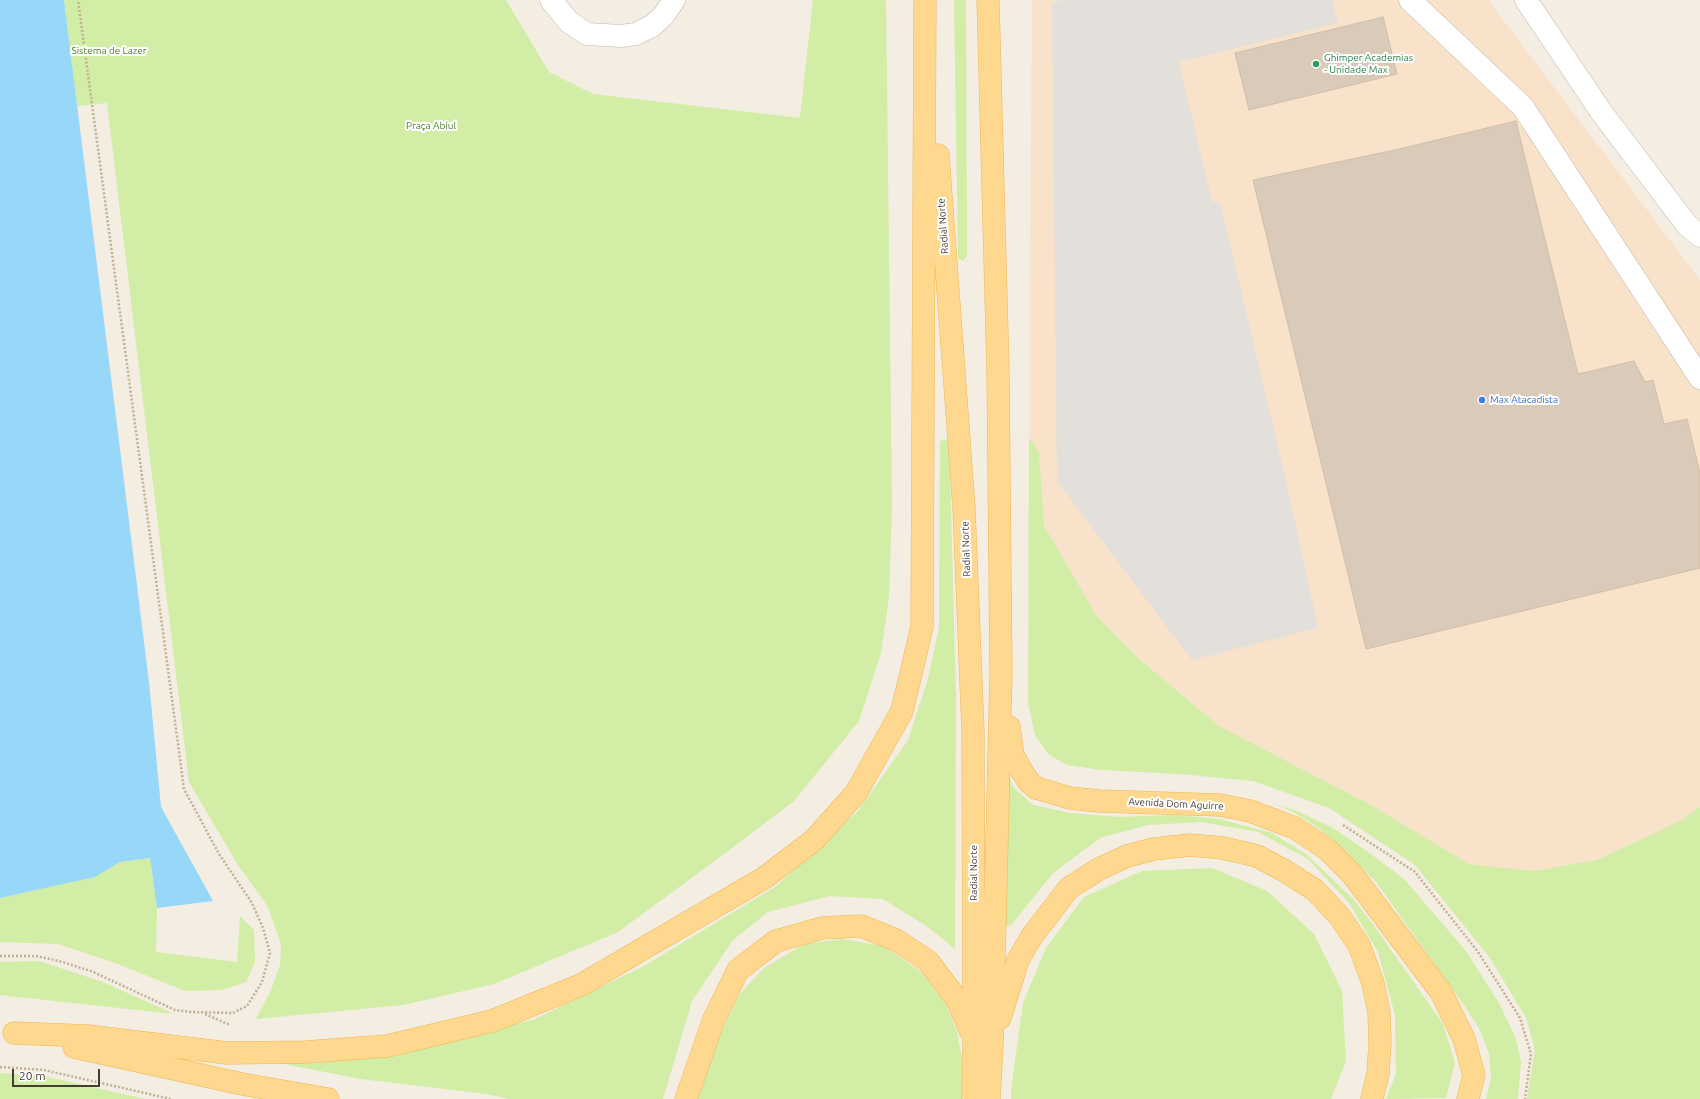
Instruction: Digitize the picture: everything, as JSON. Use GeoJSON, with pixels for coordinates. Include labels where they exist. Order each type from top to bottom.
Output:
{"type":"FeatureCollection","features":[{"type":"Feature","properties":{"kind":"main road"},"geometry":{"type":"LineString","coordinates":[[7,1033],[88,1036],[227,1052],[306,1052],[387,1046],[492,1021],[581,985],[764,878],[814,840],[856,793],[902,711],[922,627],[926,0]]}},
{"type":"Feature","properties":{"kind":"main road","name":"Radial Norte"},"geometry":{"type":"LineString","coordinates":[[926,0],[964,508],[983,1042],[989,1099]]}},
{"type":"Feature","properties":{"kind":"main road","name":"Radial Norte"},"geometry":{"type":"LineString","coordinates":[[973,1099],[983,1042],[1001,673],[998,371],[988,0]]}},
{"type":"Feature","properties":{"kind":"main road","name":"Avenida Dom Aguirre"},"geometry":{"type":"LineString","coordinates":[[1001,673],[1013,755],[1029,782],[1036,788],[1070,798],[1099,801],[1220,805],[1243,810],[1295,828],[1328,850],[1352,874],[1441,992],[1464,1039],[1474,1075],[1468,1099]]}},
{"type":"Feature","properties":{"kind":"main road"},"geometry":{"type":"LineString","coordinates":[[983,1042],[1018,960],[1032,936],[1069,888],[1099,869],[1127,856],[1154,849],[1190,845],[1223,848],[1257,856],[1285,871],[1315,890],[1340,917],[1359,945],[1373,983],[1379,1012],[1380,1043],[1378,1074],[1372,1099]]}},
{"type":"Feature","properties":{"kind":"main road"},"geometry":{"type":"LineString","coordinates":[[686,1099],[714,1018],[738,970],[776,941],[822,928],[861,926],[896,940],[928,961],[958,1001],[983,1042]]}},
{"type":"Feature","properties":{"kind":"main road"},"geometry":{"type":"LineString","coordinates":[[7,1033],[242,1084],[328,1099]]}},
{"type":"Feature","properties":{"kind":"main road"},"geometry":{"type":"LineString","coordinates":[[242,1084],[286,1099]]}},
{"type":"Feature","properties":{"kind":"street"},"geometry":{"type":"LineString","coordinates":[[552,0],[569,22],[587,34],[621,36],[636,34],[652,26],[664,16],[674,0]]}},
{"type":"Feature","properties":{"kind":"street"},"geometry":{"type":"LineString","coordinates":[[1410,0],[1523,107],[1700,378]]}},
{"type":"Feature","properties":{"kind":"street"},"geometry":{"type":"LineString","coordinates":[[1526,0],[1602,113],[1687,225],[1700,236]]}},
{"type":"Feature","properties":{"kind":"path"},"geometry":{"type":"LineString","coordinates":[[0,956],[36,956],[92,971],[175,1010],[233,1013],[247,1006],[262,982],[270,954],[263,928],[252,903],[219,854],[184,789],[78,0]]}},
{"type":"Feature","properties":{"kind":"path"},"geometry":{"type":"LineString","coordinates":[[1341,825],[1415,872],[1478,952],[1520,1018],[1532,1054],[1525,1099]]}},
{"type":"Feature","properties":{"kind":"path"},"geometry":{"type":"LineString","coordinates":[[0,1067],[44,1070],[171,1099]]}},
{"type":"Feature","properties":{"kind":"shaded area"},"geometry":{"type":"Polygon","coordinates":[[[1032,0],[1488,0],[1700,280],[1700,807],[1680,821],[1597,860],[1534,871],[1469,864],[1369,804],[1219,726],[1138,658],[1096,615],[1044,525],[1040,467],[1034,444],[1029,439],[1032,0]]]}},
{"type":"Feature","properties":{"kind":"shaded area"},"geometry":{"type":"Polygon","coordinates":[[[1063,0],[1332,0],[1338,23],[1179,62],[1212,202],[1220,202],[1286,481],[1318,628],[1192,660],[1057,481],[1052,3],[1063,0]]]}},
{"type":"Feature","properties":{"kind":"green space"},"geometry":{"type":"Polygon","coordinates":[[[64,0],[506,0],[549,72],[593,94],[800,118],[813,0],[886,0],[892,507],[889,597],[881,653],[859,721],[794,801],[618,932],[494,984],[403,1005],[256,1019],[271,990],[280,965],[281,944],[268,907],[238,865],[189,782],[107,103],[77,106],[64,0]]]}},
{"type":"Feature","properties":{"kind":"green space"},"geometry":{"type":"Polygon","coordinates":[[[954,0],[966,0],[967,256],[963,261],[958,258],[954,0]]]}},
{"type":"Feature","properties":{"kind":"green space"},"geometry":{"type":"Polygon","coordinates":[[[949,439],[956,695],[955,949],[928,927],[883,899],[830,896],[768,912],[733,940],[692,1001],[663,1099],[510,1099],[486,1094],[361,1079],[264,1060],[400,1052],[535,1019],[642,967],[775,887],[858,811],[908,740],[928,679],[939,627],[940,441],[949,439]]]}},
{"type":"Feature","properties":{"kind":"green space"},"geometry":{"type":"Polygon","coordinates":[[[1029,439],[1039,453],[1044,525],[1096,615],[1138,658],[1219,726],[1369,804],[1469,864],[1534,871],[1597,860],[1680,821],[1700,807],[1700,1099],[1527,1099],[1535,1050],[1526,1018],[1490,958],[1415,865],[1329,808],[1253,781],[1179,774],[1102,770],[1067,765],[1048,754],[1035,735],[1028,703],[1029,439]]]}},
{"type":"Feature","properties":{"kind":"green space"},"geometry":{"type":"Polygon","coordinates":[[[1009,775],[1013,787],[1033,805],[1070,813],[1119,817],[1175,815],[1219,819],[1272,833],[1307,855],[1353,899],[1372,923],[1443,1024],[1455,1063],[1446,1098],[1386,1099],[1396,1074],[1395,1015],[1378,952],[1349,903],[1308,859],[1258,832],[1201,822],[1148,825],[1102,837],[1054,872],[1011,925],[1005,927],[1009,775]]]}},
{"type":"Feature","properties":{"kind":"green space"},"geometry":{"type":"Polygon","coordinates":[[[1275,804],[1297,811],[1333,828],[1404,879],[1466,951],[1499,1003],[1516,1039],[1521,1062],[1518,1099],[1486,1099],[1491,1078],[1489,1053],[1480,1030],[1464,1005],[1376,882],[1343,848],[1317,827],[1293,812],[1275,804]]]}},
{"type":"Feature","properties":{"kind":"green space"},"geometry":{"type":"Polygon","coordinates":[[[150,858],[157,908],[156,952],[237,962],[240,916],[254,930],[255,962],[246,982],[222,990],[185,991],[118,964],[58,944],[0,942],[0,898],[95,877],[120,862],[150,858]]]}},
{"type":"Feature","properties":{"kind":"green space"},"geometry":{"type":"Polygon","coordinates":[[[1212,868],[1267,891],[1314,934],[1342,991],[1346,1061],[1331,1099],[1011,1099],[1023,1003],[1046,948],[1084,897],[1142,871],[1212,868]]]}},
{"type":"Feature","properties":{"kind":"green space"},"geometry":{"type":"Polygon","coordinates":[[[842,939],[883,946],[920,971],[947,1006],[957,1032],[962,1060],[962,1099],[697,1099],[710,1055],[739,995],[764,968],[804,944],[842,939]]]}},
{"type":"Feature","properties":{"kind":"green space"},"geometry":{"type":"Polygon","coordinates":[[[39,961],[103,982],[174,1014],[0,995],[0,962],[39,961]]]}},
{"type":"Feature","properties":{"kind":"green space"},"geometry":{"type":"Polygon","coordinates":[[[0,1073],[43,1076],[145,1099],[0,1099],[0,1073]]]}},
{"type":"Feature","properties":{"kind":"water"},"geometry":{"type":"Polygon","coordinates":[[[0,0],[64,0],[149,682],[161,807],[213,901],[157,908],[150,858],[120,862],[95,877],[0,898],[0,0]]]}},
{"type":"Feature","properties":{"kind":"building","name":"Ghimper Academias - Unidade Max"},"geometry":{"type":"Polygon","coordinates":[[[1383,17],[1397,74],[1249,110],[1235,53],[1383,17]]]}},
{"type":"Feature","properties":{"kind":"building","name":"Max Atacadista"},"geometry":{"type":"Polygon","coordinates":[[[1516,121],[1578,374],[1634,361],[1645,382],[1653,380],[1664,424],[1687,419],[1700,473],[1700,568],[1366,649],[1253,180],[1399,149],[1516,121]]]}},
{"type":"Feature","properties":{"kind":"place","name":"Ghimper Academias - Unidade Max"},"geometry":{"type":"Point","coordinates":[1316,64]}},
{"type":"Feature","properties":{"kind":"place","name":"Max Atacadista"},"geometry":{"type":"Point","coordinates":[1482,400]}},
{"type":"Feature","properties":{"kind":"park label","name":"Sistema de Lazer"},"geometry":{"type":"Point","coordinates":[109,51]}},
{"type":"Feature","properties":{"kind":"park label","name":"Praça Abiul"},"geometry":{"type":"Point","coordinates":[431,126]}}]}
